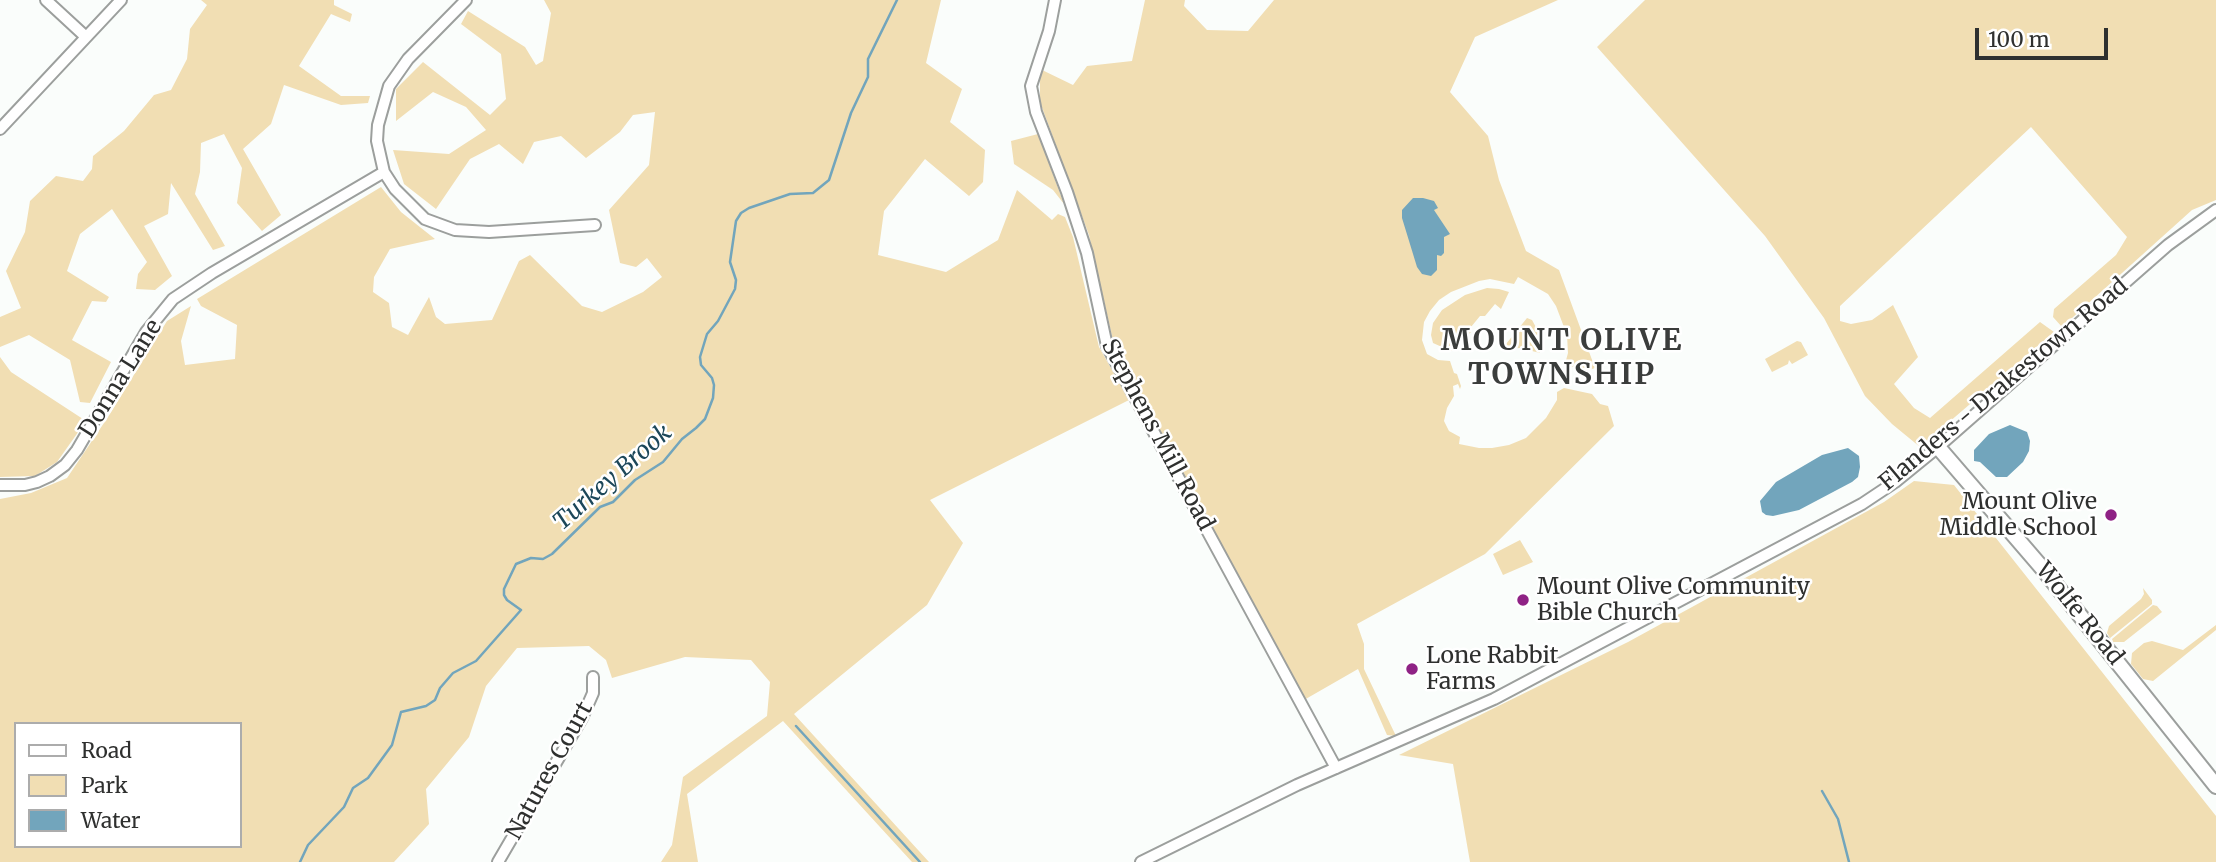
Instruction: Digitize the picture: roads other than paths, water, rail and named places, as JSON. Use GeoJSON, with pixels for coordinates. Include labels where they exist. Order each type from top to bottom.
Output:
{"type":"FeatureCollection","features":[{"type":"Feature","properties":{"kind":"main road","name":"Wolfe Road"},"geometry":{"type":"LineString","coordinates":[[1938,447],[2043,569],[2216,786]]}},
{"type":"Feature","properties":{"kind":"street"},"geometry":{"type":"LineString","coordinates":[[46,0],[86,37]]}},
{"type":"Feature","properties":{"kind":"street"},"geometry":{"type":"LineString","coordinates":[[0,129],[121,0]]}},
{"type":"Feature","properties":{"kind":"street"},"geometry":{"type":"LineString","coordinates":[[466,0],[408,59],[389,86],[378,125],[377,141],[384,172],[403,198],[425,219],[455,230],[489,232],[596,225]]}},
{"type":"Feature","properties":{"kind":"street","name":"Stephens Mill Road"},"geometry":{"type":"LineString","coordinates":[[1055,0],[1049,31],[1031,86],[1036,112],[1087,253],[1107,346],[1336,768]]}},
{"type":"Feature","properties":{"kind":"street","name":"Donna Lane"},"geometry":{"type":"LineString","coordinates":[[0,485],[37,482],[65,465],[77,450],[145,332],[173,299],[212,273],[384,172]]}},
{"type":"Feature","properties":{"kind":"street","name":"Flanders - Drakestown Road"},"geometry":{"type":"LineString","coordinates":[[1141,862],[1336,768],[1494,699],[1827,524],[1895,482],[2175,239],[2216,210]]}},
{"type":"Feature","properties":{"kind":"street","name":"Natures Court"},"geometry":{"type":"LineString","coordinates":[[498,862],[582,718],[593,693],[593,677]]}},
{"type":"Feature","properties":{"kind":"water"},"geometry":{"type":"Polygon","coordinates":[[[1413,198],[1434,201],[1438,208],[1434,210],[1450,234],[1444,237],[1444,253],[1437,255],[1437,270],[1431,276],[1422,274],[1417,267],[1402,218],[1402,210],[1413,198]]]}},
{"type":"Feature","properties":{"kind":"water"},"geometry":{"type":"Polygon","coordinates":[[[2010,425],[2027,432],[2029,451],[2023,462],[2007,477],[1996,477],[1980,462],[1974,461],[1974,450],[1989,434],[2010,425]]]}},
{"type":"Feature","properties":{"kind":"water"},"geometry":{"type":"Polygon","coordinates":[[[1848,448],[1859,456],[1858,477],[1852,482],[1799,510],[1773,516],[1762,512],[1760,501],[1776,482],[1822,455],[1848,448]]]}},
{"type":"Feature","properties":{"kind":"waterway","name":"Turkey Brook"},"geometry":{"type":"LineString","coordinates":[[300,862],[308,845],[344,807],[353,788],[368,778],[392,745],[401,712],[426,706],[435,700],[440,688],[453,673],[476,661],[521,610],[504,595],[504,589],[516,564],[531,558],[543,559],[552,554],[600,507],[613,502],[635,480],[663,462],[682,439],[705,419],[713,398],[714,385],[712,378],[701,365],[700,357],[707,334],[718,321],[735,289],[736,280],[730,262],[736,221],[741,213],[749,208],[790,194],[813,193],[829,180],[851,113],[868,77],[868,59],[897,0]]}},
{"type":"Feature","properties":{"kind":"waterway"},"geometry":{"type":"LineString","coordinates":[[796,726],[920,862]]}},
{"type":"Feature","properties":{"kind":"waterway"},"geometry":{"type":"LineString","coordinates":[[1822,791],[1838,819],[1849,862]]}},
{"type":"Feature","properties":{"kind":"place","name":"Mount Olive Middle School"},"geometry":{"type":"Point","coordinates":[2111,515]}},
{"type":"Feature","properties":{"kind":"place","name":"Mount Olive Community Bible Church"},"geometry":{"type":"Point","coordinates":[1523,600]}},
{"type":"Feature","properties":{"kind":"place","name":"Lone Rabbit Farms"},"geometry":{"type":"Point","coordinates":[1412,669]}},
{"type":"Feature","properties":{"kind":"district","name":"MOUNT OLIVE TOWNSHIP"},"geometry":{"type":"Point","coordinates":[1562,359]}}]}
